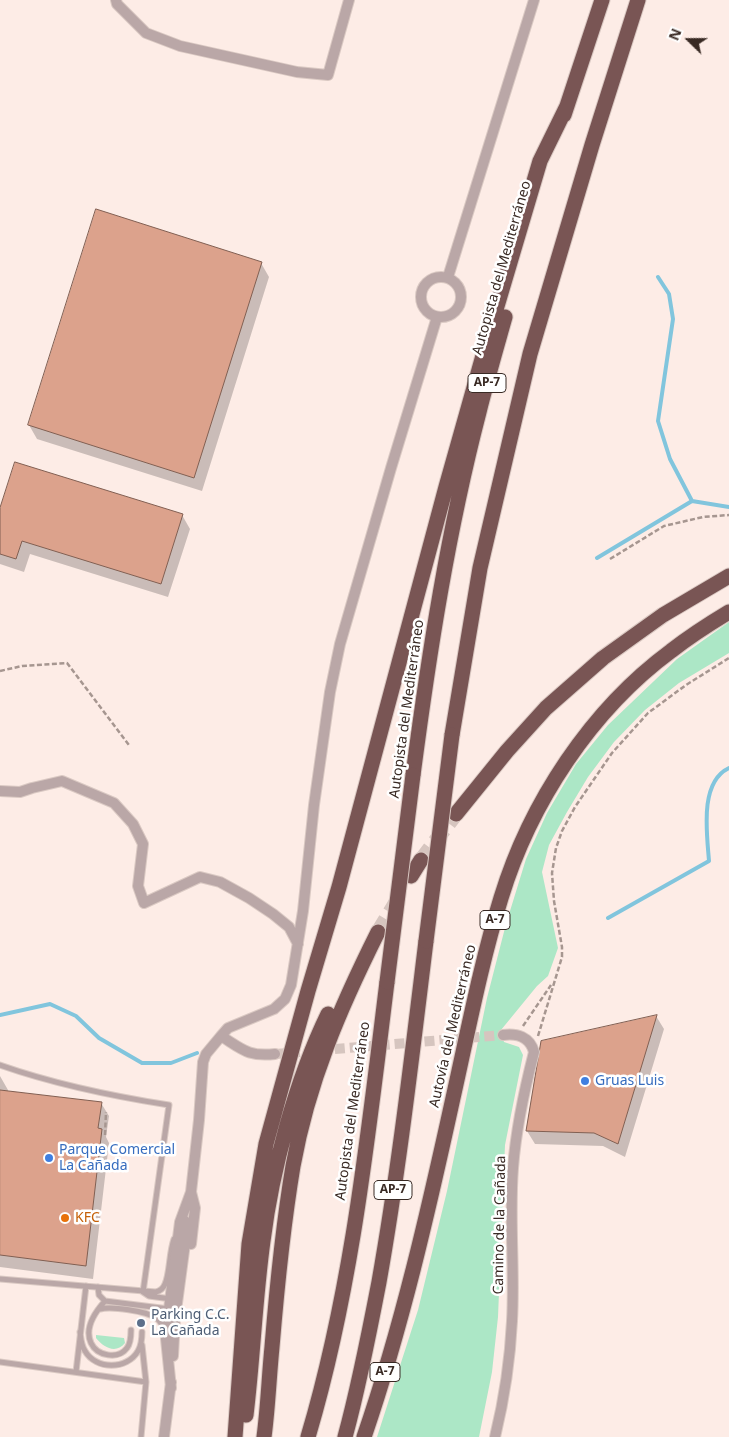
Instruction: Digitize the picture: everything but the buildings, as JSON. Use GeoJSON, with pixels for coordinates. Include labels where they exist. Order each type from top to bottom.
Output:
{"type":"FeatureCollection","features":[{"type":"Feature","properties":{"kind":"highway","name":"Autopista del Mediterráneo"},"geometry":{"type":"LineString","coordinates":[[308,1437],[320,1399],[338,1318],[353,1234],[426,682],[458,502],[478,413],[521,259],[567,106],[602,0]]}},
{"type":"Feature","properties":{"kind":"highway","name":"AP-7"},"geometry":{"type":"LineString","coordinates":[[345,1437],[364,1359],[387,1236],[409,1081],[452,735],[480,568],[530,354],[638,0]]}},
{"type":"Feature","properties":{"kind":"highway"},"geometry":{"type":"LineString","coordinates":[[235,1437],[249,1244],[266,1144],[302,1009],[340,887],[495,313],[540,161],[567,106]]}},
{"type":"Feature","properties":{"kind":"highway"},"geometry":{"type":"LineString","coordinates":[[456,814],[507,751],[546,708],[596,664],[663,615],[729,576]]}},
{"type":"Feature","properties":{"kind":"highway","name":"Autovía del Mediterráneo"},"geometry":{"type":"LineString","coordinates":[[364,1437],[405,1307],[487,947],[502,896],[520,846],[557,775],[607,710],[640,677],[669,652],[729,612]]}},
{"type":"Feature","properties":{"kind":"highway"},"geometry":{"type":"LineString","coordinates":[[411,876],[421,860]]}},
{"type":"Feature","properties":{"kind":"highway"},"geometry":{"type":"LineString","coordinates":[[264,1437],[275,1308],[293,1165],[308,1099],[330,1036],[351,986],[378,932]]}},
{"type":"Feature","properties":{"kind":"highway"},"geometry":{"type":"LineString","coordinates":[[243,1437],[251,1375],[263,1240],[272,1185],[296,1096],[318,1037],[327,1015],[351,986]]}},
{"type":"Feature","properties":{"kind":"street"},"geometry":{"type":"LineString","coordinates":[[116,0],[117,4],[146,33],[180,46],[297,72],[328,75],[349,0]]}},
{"type":"Feature","properties":{"kind":"street"},"geometry":{"type":"LineString","coordinates":[[448,277],[534,0]]}},
{"type":"Feature","properties":{"kind":"street"},"geometry":{"type":"LineString","coordinates":[[437,277],[448,277],[457,284],[461,292],[461,301],[457,309],[450,315],[437,317],[424,308],[421,300],[423,288],[428,281],[437,277]]}},
{"type":"Feature","properties":{"kind":"street"},"geometry":{"type":"LineString","coordinates":[[164,1437],[171,1388],[174,1303],[180,1222],[191,1192],[203,1062],[206,1054],[228,1028],[274,1010],[286,999],[291,985],[298,944],[314,805],[330,692],[340,644],[437,317]]}},
{"type":"Feature","properties":{"kind":"street"},"geometry":{"type":"LineString","coordinates":[[0,791],[20,792],[62,781],[114,803],[133,824],[143,844],[138,886],[144,903],[200,877],[220,882],[273,914],[289,927],[298,944]]}},
{"type":"Feature","properties":{"kind":"street"},"geometry":{"type":"LineString","coordinates":[[506,1035],[524,1038],[530,1043],[534,1052]]}},
{"type":"Feature","properties":{"kind":"street"},"geometry":{"type":"LineString","coordinates":[[221,1036],[247,1052],[259,1056],[275,1054]]}},
{"type":"Feature","properties":{"kind":"street","name":"Camino de la Cañada"},"geometry":{"type":"LineString","coordinates":[[495,1437],[508,1377],[512,1319],[512,1202],[515,1143],[519,1115],[534,1052]]}},
{"type":"Feature","properties":{"kind":"street"},"geometry":{"type":"LineString","coordinates":[[173,1357],[178,1350],[194,1222],[195,1208],[191,1192]]}},
{"type":"Feature","properties":{"kind":"street"},"geometry":{"type":"LineString","coordinates":[[171,1388],[166,1339],[186,1236],[185,1210]]}},
{"type":"Feature","properties":{"kind":"lane"},"geometry":{"type":"LineString","coordinates":[[0,1065],[30,1075],[118,1097],[169,1105],[143,1292]]}},
{"type":"Feature","properties":{"kind":"lane"},"geometry":{"type":"LineString","coordinates":[[0,1279],[156,1292],[165,1286],[171,1248],[180,1222]]}},
{"type":"Feature","properties":{"kind":"lane"},"geometry":{"type":"LineString","coordinates":[[76,1372],[86,1286]]}},
{"type":"Feature","properties":{"kind":"lane"},"geometry":{"type":"LineString","coordinates":[[98,1287],[99,1295],[105,1301],[122,1303],[174,1303]]}},
{"type":"Feature","properties":{"kind":"lane"},"geometry":{"type":"LineString","coordinates":[[143,1292],[149,1296],[174,1303]]}},
{"type":"Feature","properties":{"kind":"lane"},"geometry":{"type":"LineString","coordinates":[[105,1301],[92,1319],[89,1338],[93,1346],[100,1352],[111,1355],[123,1352],[129,1346],[131,1330]]}},
{"type":"Feature","properties":{"kind":"lane"},"geometry":{"type":"LineString","coordinates":[[122,1303],[131,1311]]}},
{"type":"Feature","properties":{"kind":"lane"},"geometry":{"type":"LineString","coordinates":[[100,1309],[106,1308],[149,1314],[156,1318],[163,1327],[166,1339]]}},
{"type":"Feature","properties":{"kind":"lane"},"geometry":{"type":"LineString","coordinates":[[80,1332],[81,1343],[86,1353],[93,1360],[112,1365],[123,1364],[132,1359],[139,1350],[142,1332]]}},
{"type":"Feature","properties":{"kind":"lane"},"geometry":{"type":"LineString","coordinates":[[141,1341],[146,1382],[141,1437]]}},
{"type":"Feature","properties":{"kind":"lane"},"geometry":{"type":"LineString","coordinates":[[0,1362],[146,1382]]}},
{"type":"Feature","properties":{"kind":"path"},"geometry":{"type":"LineString","coordinates":[[610,559],[664,526],[704,517],[729,516]]}},
{"type":"Feature","properties":{"kind":"path"},"geometry":{"type":"LineString","coordinates":[[534,1052],[562,952],[552,873],[556,848],[567,820],[612,753],[648,713],[686,685],[729,658]]}},
{"type":"Feature","properties":{"kind":"path"},"geometry":{"type":"LineString","coordinates":[[0,671],[22,666],[67,663],[129,745]]}},
{"type":"Feature","properties":{"kind":"path"},"geometry":{"type":"LineString","coordinates":[[506,1035],[526,1023],[554,980]]}},
{"type":"Feature","properties":{"kind":"path"},"geometry":{"type":"LineString","coordinates":[[105,1135],[106,1112]]}},
{"type":"Feature","properties":{"kind":"green space"},"geometry":{"type":"Polygon","coordinates":[[[729,622],[729,653],[679,683],[645,710],[614,742],[588,777],[549,845],[542,872],[558,948],[548,976],[537,986],[501,1030],[504,1042],[519,1047],[523,1055],[505,1145],[498,1317],[492,1372],[479,1437],[377,1437],[418,1310],[447,1191],[487,998],[506,924],[526,859],[547,813],[576,764],[608,725],[677,659],[729,622]]]}},
{"type":"Feature","properties":{"kind":"green space"},"geometry":{"type":"Polygon","coordinates":[[[96,1335],[124,1338],[125,1343],[114,1349],[106,1347],[99,1342],[96,1335]]]}},
{"type":"Feature","properties":{"kind":"waterway"},"geometry":{"type":"LineString","coordinates":[[658,277],[669,294],[673,319],[658,421],[670,459],[692,501],[729,507]]}},
{"type":"Feature","properties":{"kind":"waterway"},"geometry":{"type":"LineString","coordinates":[[597,558],[692,501]]}},
{"type":"Feature","properties":{"kind":"waterway"},"geometry":{"type":"LineString","coordinates":[[608,918],[709,861],[707,823],[709,796],[719,775],[729,768]]}},
{"type":"Feature","properties":{"kind":"waterway"},"geometry":{"type":"LineString","coordinates":[[0,1015],[50,1004],[76,1016],[99,1038],[142,1063],[171,1063],[197,1053]]}},
{"type":"Feature","properties":{"kind":"tunnel"},"geometry":{"type":"LineString","coordinates":[[421,860],[456,814]]}},
{"type":"Feature","properties":{"kind":"tunnel"},"geometry":{"type":"LineString","coordinates":[[378,932],[398,899]]}},
{"type":"Feature","properties":{"kind":"tunnel"},"geometry":{"type":"LineString","coordinates":[[275,1054],[503,1035]]}},
{"type":"Feature","properties":{"kind":"place","name":"Gruas Luis"},"geometry":{"type":"Point","coordinates":[585,1081]}},
{"type":"Feature","properties":{"kind":"place","name":"Parque Comercial La Cañada"},"geometry":{"type":"Point","coordinates":[49,1158]}},
{"type":"Feature","properties":{"kind":"place","name":"KFC"},"geometry":{"type":"Point","coordinates":[65,1218]}},
{"type":"Feature","properties":{"kind":"place","name":"Parking C.C. La Cañada"},"geometry":{"type":"Point","coordinates":[141,1323]}}]}
